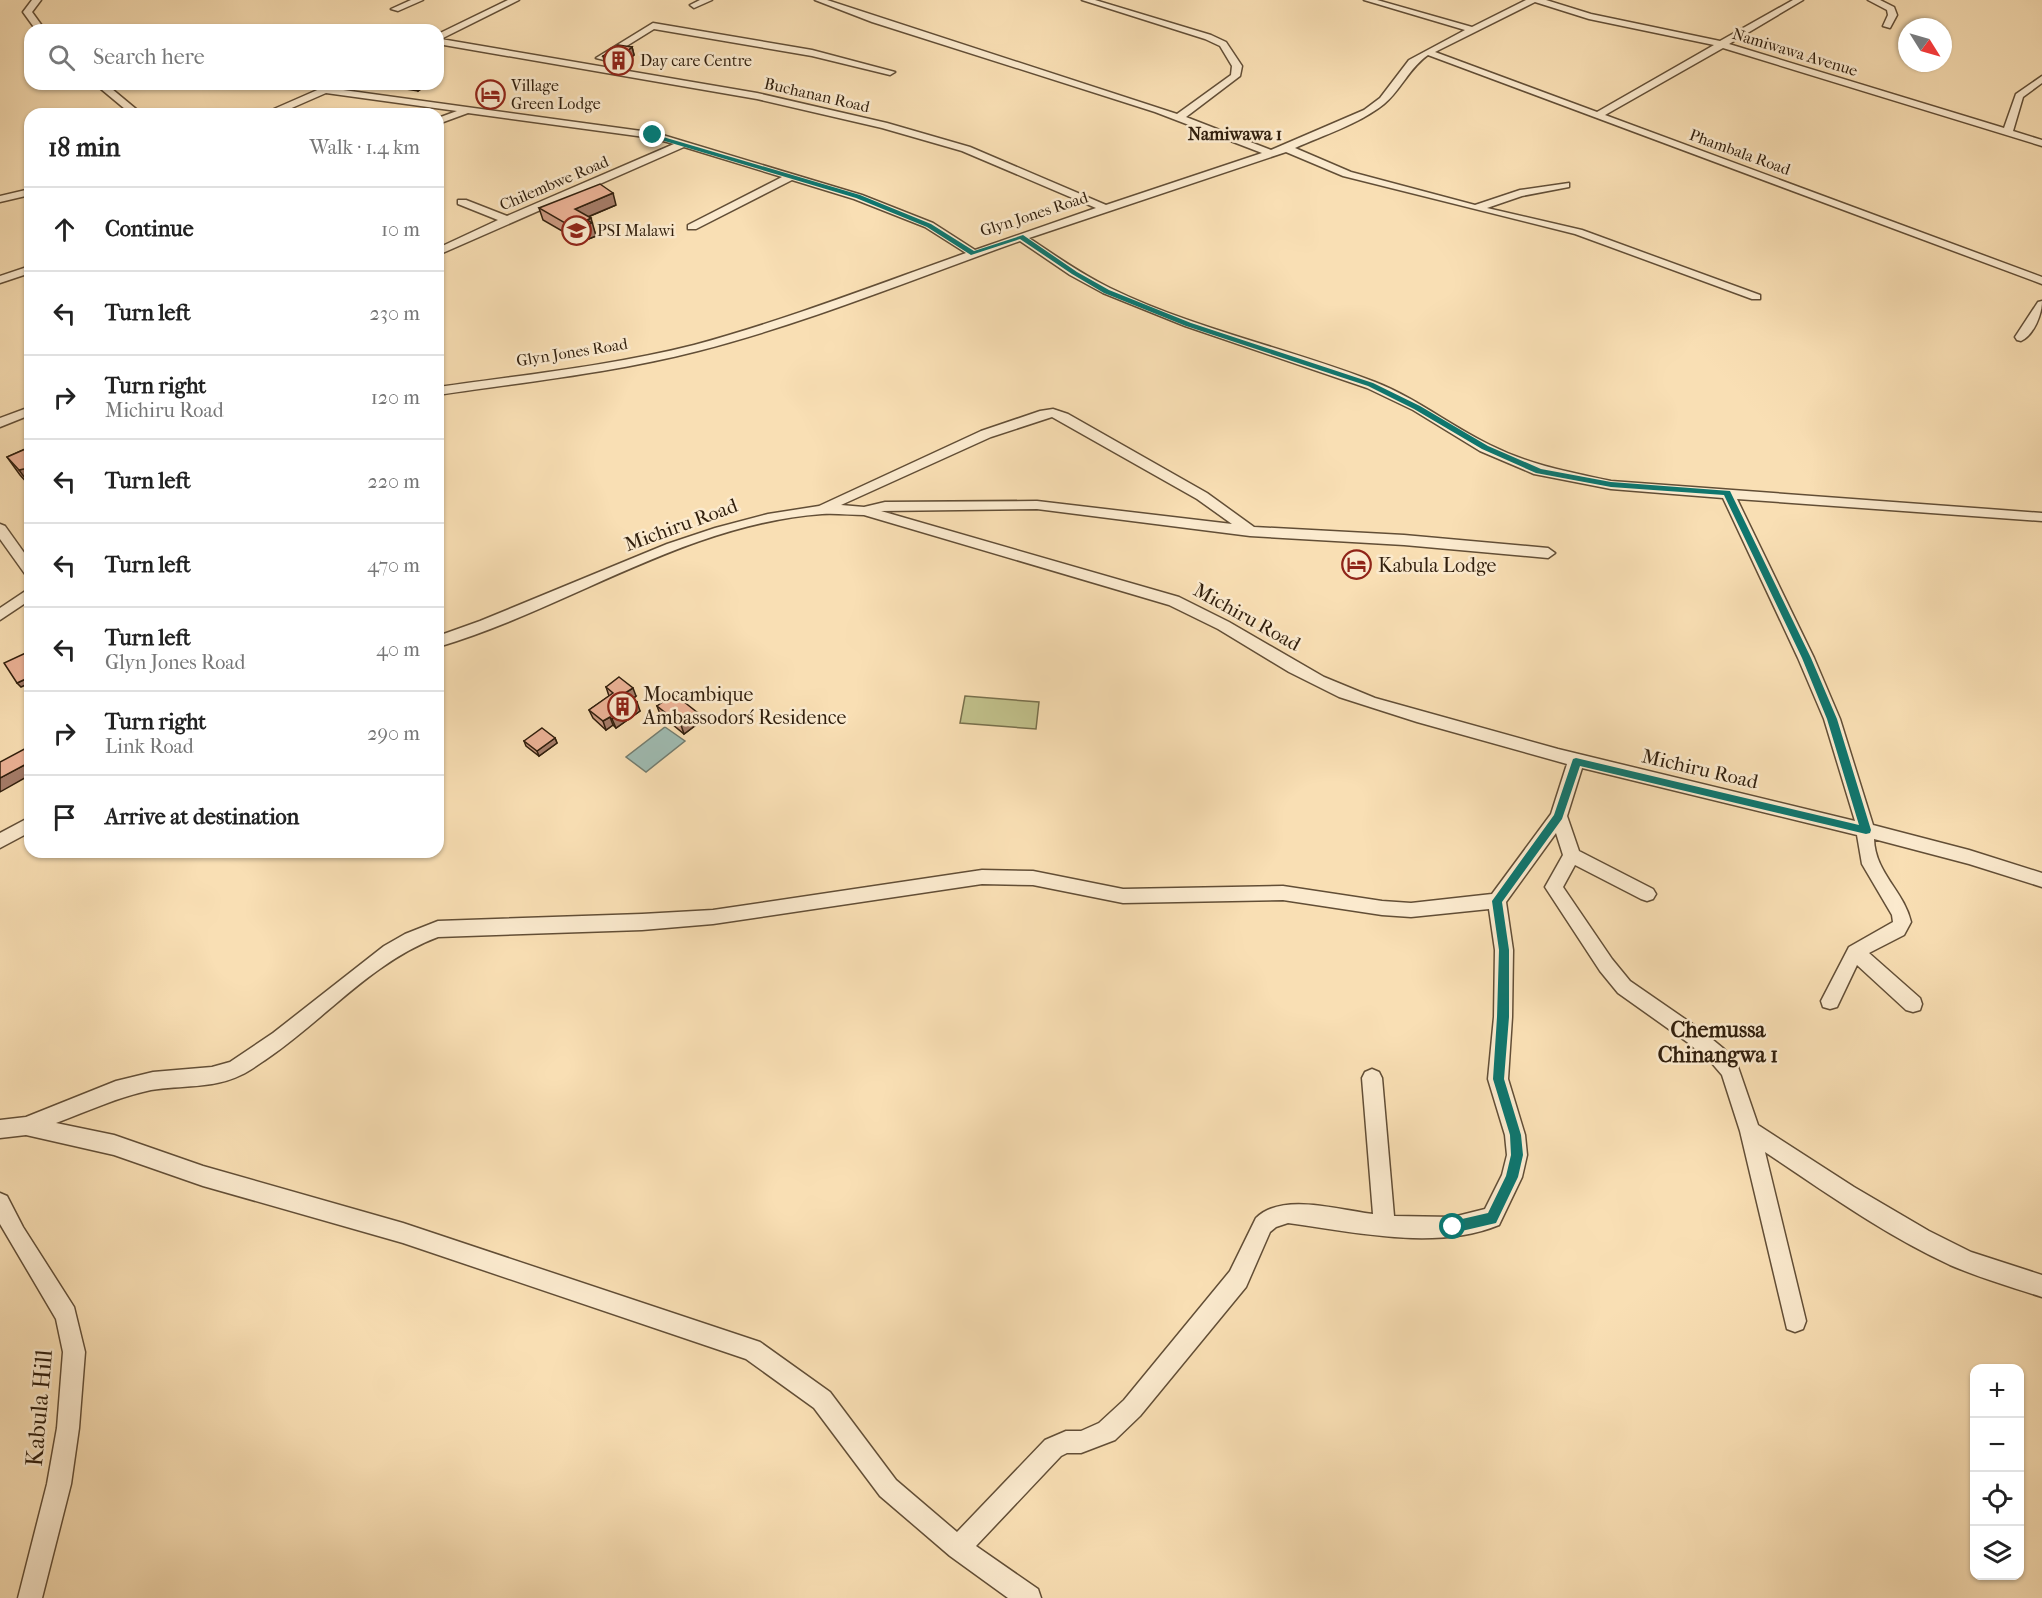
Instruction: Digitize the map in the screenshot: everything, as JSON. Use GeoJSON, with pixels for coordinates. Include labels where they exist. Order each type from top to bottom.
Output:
{"type":"FeatureCollection","features":[{"type":"Feature","properties":{"kind":"street"},"geometry":{"type":"LineString","coordinates":[[36,24],[27,12],[37,0]]}},
{"type":"Feature","properties":{"kind":"street"},"geometry":{"type":"LineString","coordinates":[[395,9],[419,0]]}},
{"type":"Feature","properties":{"kind":"street"},"geometry":{"type":"LineString","coordinates":[[444,36],[515,0]]}},
{"type":"Feature","properties":{"kind":"street"},"geometry":{"type":"LineString","coordinates":[[694,5],[708,0]]}},
{"type":"Feature","properties":{"kind":"street"},"geometry":{"type":"LineString","coordinates":[[819,0],[864,17],[1179,117],[1270,153]]}},
{"type":"Feature","properties":{"kind":"street"},"geometry":{"type":"LineString","coordinates":[[1086,0],[1208,37],[1223,44],[1237,66],[1235,76],[1179,117]]}},
{"type":"Feature","properties":{"kind":"street"},"geometry":{"type":"LineString","coordinates":[[1368,0],[1474,30]]}},
{"type":"Feature","properties":{"kind":"street"},"geometry":{"type":"LineString","coordinates":[[1396,7],[1409,0]]}},
{"type":"Feature","properties":{"kind":"street","name":"Glyn Jones Road"},"geometry":{"type":"LineString","coordinates":[[444,390],[587,369],[695,348],[786,321],[973,253],[1287,148],[1367,112],[1383,100],[1412,62],[1427,52],[1535,0]]}},
{"type":"Feature","properties":{"kind":"street","name":"Namiwawa Avenue"},"geometry":{"type":"LineString","coordinates":[[1535,0],[1589,16],[1720,44],[2042,143]]}},
{"type":"Feature","properties":{"kind":"street"},"geometry":{"type":"LineString","coordinates":[[1597,116],[1799,0]]}},
{"type":"Feature","properties":{"kind":"street"},"geometry":{"type":"LineString","coordinates":[[1872,0],[1893,11],[1887,26]]}},
{"type":"Feature","properties":{"kind":"street"},"geometry":{"type":"LineString","coordinates":[[588,67],[653,26],[812,52],[890,72]]}},
{"type":"Feature","properties":{"kind":"street","name":"Buchanan Road"},"geometry":{"type":"LineString","coordinates":[[444,40],[757,96],[940,140],[1050,183],[1106,209]]}},
{"type":"Feature","properties":{"kind":"street","name":"Phambala Road"},"geometry":{"type":"LineString","coordinates":[[1427,52],[2042,281]]}},
{"type":"Feature","properties":{"kind":"street"},"geometry":{"type":"LineString","coordinates":[[2007,133],[2019,96],[2042,79]]}},
{"type":"Feature","properties":{"kind":"street"},"geometry":{"type":"LineString","coordinates":[[107,90],[130,108]]}},
{"type":"Feature","properties":{"kind":"street"},"geometry":{"type":"LineString","coordinates":[[287,108],[324,90],[653,135],[858,197],[899,212],[929,225],[973,253]]}},
{"type":"Feature","properties":{"kind":"street"},"geometry":{"type":"LineString","coordinates":[[444,119],[468,111]]}},
{"type":"Feature","properties":{"kind":"street","name":"Chilembwe Road"},"geometry":{"type":"LineString","coordinates":[[444,249],[683,144]]}},
{"type":"Feature","properties":{"kind":"street"},"geometry":{"type":"LineString","coordinates":[[1287,148],[1334,170],[1475,208],[1578,232],[1756,297]]}},
{"type":"Feature","properties":{"kind":"street"},"geometry":{"type":"LineString","coordinates":[[692,227],[791,177]]}},
{"type":"Feature","properties":{"kind":"street"},"geometry":{"type":"LineString","coordinates":[[1475,208],[1520,194],[1565,185]]}},
{"type":"Feature","properties":{"kind":"street"},"geometry":{"type":"LineString","coordinates":[[0,199],[24,193]]}},
{"type":"Feature","properties":{"kind":"street"},"geometry":{"type":"LineString","coordinates":[[462,202],[507,220]]}},
{"type":"Feature","properties":{"kind":"street"},"geometry":{"type":"LineString","coordinates":[[1021,237],[1074,273],[1107,291],[1189,324],[1371,385],[1409,403],[1485,448],[1539,471],[1611,485],[2042,517]]}},
{"type":"Feature","properties":{"kind":"street"},"geometry":{"type":"LineString","coordinates":[[0,280],[24,271]]}},
{"type":"Feature","properties":{"kind":"street"},"geometry":{"type":"LineString","coordinates":[[2021,337],[2042,304]]}},
{"type":"Feature","properties":{"kind":"street"},"geometry":{"type":"LineString","coordinates":[[0,423],[24,413]]}},
{"type":"Feature","properties":{"kind":"street"},"geometry":{"type":"LineString","coordinates":[[821,510],[986,434],[1040,415],[1053,413],[1064,417],[1192,490],[1250,531]]}},
{"type":"Feature","properties":{"kind":"street"},"geometry":{"type":"LineString","coordinates":[[1727,492],[1806,658],[1832,719],[1866,830],[1864,845],[1866,857],[1900,913],[1902,922],[1898,930],[1855,952],[1830,1000]]}},
{"type":"Feature","properties":{"kind":"street"},"geometry":{"type":"LineString","coordinates":[[864,511],[885,506],[1037,505],[1250,531],[1404,540],[1548,553]]}},
{"type":"Feature","properties":{"kind":"street","name":"Michiru Road"},"geometry":{"type":"LineString","coordinates":[[444,640],[709,533],[769,517],[821,510],[864,511],[1174,601],[1200,612],[1273,656],[1341,692],[1576,761],[1866,830],[2001,866],[2042,880]]}},
{"type":"Feature","properties":{"kind":"street"},"geometry":{"type":"LineString","coordinates":[[0,529],[24,563]]}},
{"type":"Feature","properties":{"kind":"street"},"geometry":{"type":"LineString","coordinates":[[0,615],[24,597]]}},
{"type":"Feature","properties":{"kind":"street"},"geometry":{"type":"LineString","coordinates":[[958,1548],[1053,1448],[1066,1442],[1081,1442],[1107,1432],[1132,1408],[1238,1279],[1263,1225],[1270,1218],[1288,1213],[1384,1226],[1453,1227],[1491,1218],[1512,1177],[1517,1155],[1515,1135],[1498,1079],[1503,1017],[1504,950],[1497,901],[1559,816],[1576,761]]}},
{"type":"Feature","properties":{"kind":"street"},"geometry":{"type":"LineString","coordinates":[[1559,816],[1572,855],[1647,894]]}},
{"type":"Feature","properties":{"kind":"street"},"geometry":{"type":"LineString","coordinates":[[0,841],[24,827]]}},
{"type":"Feature","properties":{"kind":"street"},"geometry":{"type":"LineString","coordinates":[[1572,855],[1554,887],[1606,965],[1624,987],[1694,1036],[1717,1055],[1730,1070],[1750,1131],[1795,1321]]}},
{"type":"Feature","properties":{"kind":"street"},"geometry":{"type":"LineString","coordinates":[[0,1129],[26,1126],[116,1090],[153,1081],[212,1076],[235,1069],[280,1039],[390,951],[411,939],[438,929],[642,922],[713,917],[982,877],[1033,878],[1123,896],[1283,893],[1401,909],[1497,901]]}},
{"type":"Feature","properties":{"kind":"street"},"geometry":{"type":"LineString","coordinates":[[1855,952],[1913,1004]]}},
{"type":"Feature","properties":{"kind":"street"},"geometry":{"type":"LineString","coordinates":[[1372,1078],[1384,1226]]}},
{"type":"Feature","properties":{"kind":"street"},"geometry":{"type":"LineString","coordinates":[[26,1126],[114,1145],[203,1176],[403,1233],[752,1350],[822,1400],[888,1488],[958,1548],[1029,1598]]}},
{"type":"Feature","properties":{"kind":"street"},"geometry":{"type":"LineString","coordinates":[[1750,1131],[1888,1219],[1947,1252],[1990,1270],[2042,1286]]}},
{"type":"Feature","properties":{"kind":"street","name":"Kabula Hill"},"geometry":{"type":"LineString","coordinates":[[0,1203],[66,1315],[74,1352],[68,1428],[59,1484],[30,1598]]}},
{"type":"Feature","properties":{"kind":"green space"},"geometry":{"type":"Polygon","coordinates":[[[965,696],[1039,702],[1036,729],[960,723],[965,696]]]}},
{"type":"Feature","properties":{"kind":"water"},"geometry":{"type":"Polygon","coordinates":[[[665,727],[685,741],[646,772],[626,757],[665,727]]]}},
{"type":"Feature","properties":{"kind":"building"},"geometry":{"type":"Polygon","coordinates":[[[618,45],[632,47],[618,59],[603,56],[618,45]]]}},
{"type":"Feature","properties":{"kind":"building"},"geometry":{"type":"Polygon","coordinates":[[[600,184],[613,193],[575,209],[591,218],[587,220],[592,223],[577,230],[539,208],[600,184]]]}},
{"type":"Feature","properties":{"kind":"building"},"geometry":{"type":"Polygon","coordinates":[[[24,450],[24,469],[19,470],[7,457],[24,450]]]}},
{"type":"Feature","properties":{"kind":"building"},"geometry":{"type":"Polygon","coordinates":[[[24,654],[24,680],[17,683],[4,663],[24,654]]]}},
{"type":"Feature","properties":{"kind":"building"},"geometry":{"type":"Polygon","coordinates":[[[619,677],[633,688],[625,693],[637,702],[612,719],[610,717],[603,721],[589,710],[613,693],[606,687],[619,677]]]}},
{"type":"Feature","properties":{"kind":"building"},"geometry":{"type":"Polygon","coordinates":[[[674,694],[698,713],[681,725],[657,706],[674,694]]]}},
{"type":"Feature","properties":{"kind":"building"},"geometry":{"type":"Polygon","coordinates":[[[542,728],[555,738],[537,751],[524,741],[542,728]]]}},
{"type":"Feature","properties":{"kind":"building"},"geometry":{"type":"Polygon","coordinates":[[[24,749],[24,765],[0,778],[0,762],[24,749]]]}},
{"type":"Feature","properties":{"kind":"place","name":"Day care Centre"},"geometry":{"type":"Point","coordinates":[619,60]}},
{"type":"Feature","properties":{"kind":"place","name":"Village Green Lodge"},"geometry":{"type":"Point","coordinates":[490,94]}},
{"type":"Feature","properties":{"kind":"place","name":"PSI Malawi"},"geometry":{"type":"Point","coordinates":[576,230]}},
{"type":"Feature","properties":{"kind":"place","name":"Kabula Lodge"},"geometry":{"type":"Point","coordinates":[1357,565]}},
{"type":"Feature","properties":{"kind":"place","name":"Mocambique Ambassodorś Residence"},"geometry":{"type":"Point","coordinates":[622,706]}},
{"type":"Feature","properties":{"kind":"district","name":"Namiwawa 1"},"geometry":{"type":"Point","coordinates":[1235,134]}},
{"type":"Feature","properties":{"kind":"district","name":"Chemussa Chinangwa 1"},"geometry":{"type":"Point","coordinates":[1718,1042]}},
{"type":"Feature","properties":{"kind":"route"},"geometry":{"type":"LineString","coordinates":[[653,135],[858,197],[899,212],[929,225],[973,253],[1021,237],[1074,273],[1142,307],[1371,385],[1394,395],[1485,448],[1539,471],[1611,485],[1727,492],[1806,658],[1832,719],[1866,830],[1576,761],[1559,816],[1497,901],[1504,950],[1503,1017],[1498,1079],[1515,1135],[1517,1155],[1512,1177],[1491,1218],[1453,1227]]}}]}
